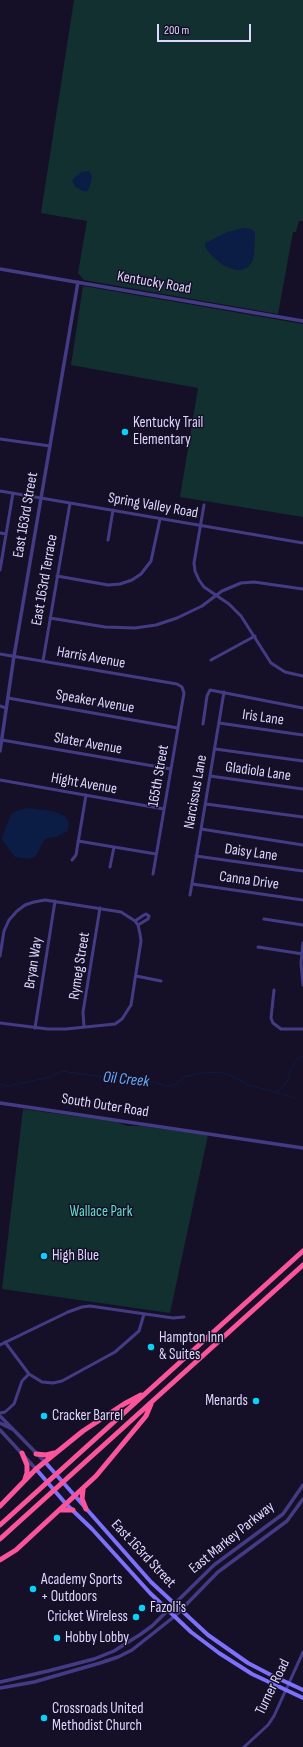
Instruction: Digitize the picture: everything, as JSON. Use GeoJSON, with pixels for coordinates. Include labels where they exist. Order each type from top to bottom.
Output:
{"type":"FeatureCollection","features":[{"type":"Feature","properties":{"kind":"highway"},"geometry":{"type":"LineString","coordinates":[[0,1525],[303,1251]]}},
{"type":"Feature","properties":{"kind":"highway"},"geometry":{"type":"LineString","coordinates":[[0,1539],[303,1265]]}},
{"type":"Feature","properties":{"kind":"highway"},"geometry":{"type":"LineString","coordinates":[[0,1506],[36,1469],[83,1431],[124,1404],[147,1392]]}},
{"type":"Feature","properties":{"kind":"highway"},"geometry":{"type":"LineString","coordinates":[[0,1560],[16,1550],[96,1476],[146,1416],[152,1401]]}},
{"type":"Feature","properties":{"kind":"highway"},"geometry":{"type":"LineString","coordinates":[[36,1454],[46,1456],[62,1449]]}},
{"type":"Feature","properties":{"kind":"highway"},"geometry":{"type":"LineString","coordinates":[[22,1454],[28,1469],[25,1480]]}},
{"type":"Feature","properties":{"kind":"highway"},"geometry":{"type":"LineString","coordinates":[[83,1488],[82,1499],[86,1510]]}},
{"type":"Feature","properties":{"kind":"highway"},"geometry":{"type":"LineString","coordinates":[[60,1510],[73,1510]]}},
{"type":"Feature","properties":{"kind":"main road","name":"East 163rd Street"},"geometry":{"type":"LineString","coordinates":[[45,1462],[151,1582],[208,1635],[260,1669],[303,1690]]}},
{"type":"Feature","properties":{"kind":"main road","name":"East 163rd Street"},"geometry":{"type":"LineString","coordinates":[[36,1469],[66,1504],[150,1593],[191,1632],[219,1653],[252,1674],[303,1698]]}},
{"type":"Feature","properties":{"kind":"street","name":"Kentucky Road"},"geometry":{"type":"LineString","coordinates":[[0,269],[303,321]]}},
{"type":"Feature","properties":{"kind":"street","name":"East 163rd Street"},"geometry":{"type":"LineString","coordinates":[[0,751],[14,656],[78,282]]}},
{"type":"Feature","properties":{"kind":"street"},"geometry":{"type":"LineString","coordinates":[[0,439],[50,446]]}},
{"type":"Feature","properties":{"kind":"street","name":"Spring Valley Road"},"geometry":{"type":"LineString","coordinates":[[0,491],[303,543]]}},
{"type":"Feature","properties":{"kind":"street"},"geometry":{"type":"LineString","coordinates":[[0,570],[13,493]]}},
{"type":"Feature","properties":{"kind":"street","name":"East 163rd Terrace"},"geometry":{"type":"LineString","coordinates":[[43,661],[70,503]]}},
{"type":"Feature","properties":{"kind":"street"},"geometry":{"type":"LineString","coordinates":[[204,505],[194,563],[195,572],[201,583],[235,609],[255,636],[266,656],[276,667],[285,672],[303,676]]}},
{"type":"Feature","properties":{"kind":"street"},"geometry":{"type":"LineString","coordinates":[[108,540],[112,510]]}},
{"type":"Feature","properties":{"kind":"street"},"geometry":{"type":"LineString","coordinates":[[57,576],[108,585],[120,584],[132,580],[145,570],[151,560],[160,519]]}},
{"type":"Feature","properties":{"kind":"street"},"geometry":{"type":"LineString","coordinates":[[0,533],[6,534]]}},
{"type":"Feature","properties":{"kind":"street"},"geometry":{"type":"LineString","coordinates":[[50,618],[112,628],[145,627],[187,614],[228,588],[248,582],[303,589]]}},
{"type":"Feature","properties":{"kind":"street"},"geometry":{"type":"LineString","coordinates":[[211,660],[255,636]]}},
{"type":"Feature","properties":{"kind":"street","name":"Harris Avenue"},"geometry":{"type":"LineString","coordinates":[[0,654],[177,684]]}},
{"type":"Feature","properties":{"kind":"street","name":"165th Street"},"geometry":{"type":"LineString","coordinates":[[153,874],[184,693],[182,687],[177,684]]}},
{"type":"Feature","properties":{"kind":"street"},"geometry":{"type":"LineString","coordinates":[[203,724],[208,692],[210,690],[303,708]]}},
{"type":"Feature","properties":{"kind":"street","name":"Narcissus Lane"},"geometry":{"type":"LineString","coordinates":[[190,895],[224,692]]}},
{"type":"Feature","properties":{"kind":"street","name":"Speaker Avenue"},"geometry":{"type":"LineString","coordinates":[[8,698],[178,728]]}},
{"type":"Feature","properties":{"kind":"street"},"geometry":{"type":"LineString","coordinates":[[0,706],[6,708]]}},
{"type":"Feature","properties":{"kind":"street","name":"Iris Lane"},"geometry":{"type":"LineString","coordinates":[[219,723],[303,735]]}},
{"type":"Feature","properties":{"kind":"street","name":"Slater Avenue"},"geometry":{"type":"LineString","coordinates":[[2,740],[171,769]]}},
{"type":"Feature","properties":{"kind":"street"},"geometry":{"type":"LineString","coordinates":[[215,749],[303,761]]}},
{"type":"Feature","properties":{"kind":"street","name":"Gladiola Lane"},"geometry":{"type":"LineString","coordinates":[[210,776],[303,789]]}},
{"type":"Feature","properties":{"kind":"street","name":"Hight Avenue"},"geometry":{"type":"LineString","coordinates":[[0,780],[164,809]]}},
{"type":"Feature","properties":{"kind":"street"},"geometry":{"type":"LineString","coordinates":[[72,860],[76,855],[86,795]]}},
{"type":"Feature","properties":{"kind":"street"},"geometry":{"type":"LineString","coordinates":[[206,804],[303,817]]}},
{"type":"Feature","properties":{"kind":"street"},"geometry":{"type":"LineString","coordinates":[[201,829],[303,845]]}},
{"type":"Feature","properties":{"kind":"street"},"geometry":{"type":"LineString","coordinates":[[78,841],[156,854]]}},
{"type":"Feature","properties":{"kind":"street"},"geometry":{"type":"LineString","coordinates":[[110,867],[114,847]]}},
{"type":"Feature","properties":{"kind":"street","name":"Daisy Lane"},"geometry":{"type":"LineString","coordinates":[[196,856],[303,872]]}},
{"type":"Feature","properties":{"kind":"street","name":"Canna Drive"},"geometry":{"type":"LineString","coordinates":[[192,884],[303,900]]}},
{"type":"Feature","properties":{"kind":"street"},"geometry":{"type":"LineString","coordinates":[[0,956],[4,931],[9,920],[25,905],[45,900],[120,912],[135,921],[138,925],[141,941],[131,1004],[122,1019],[115,1024],[66,1029],[35,1028],[0,1023]]}},
{"type":"Feature","properties":{"kind":"street","name":"Bryan Way"},"geometry":{"type":"LineString","coordinates":[[35,1028],[55,901]]}},
{"type":"Feature","properties":{"kind":"street","name":"Rymeg Street"},"geometry":{"type":"LineString","coordinates":[[84,1027],[83,1012],[100,908]]}},
{"type":"Feature","properties":{"kind":"street"},"geometry":{"type":"LineString","coordinates":[[135,921],[146,914],[149,916],[148,919],[138,925]]}},
{"type":"Feature","properties":{"kind":"street"},"geometry":{"type":"LineString","coordinates":[[264,920],[303,925]]}},
{"type":"Feature","properties":{"kind":"street"},"geometry":{"type":"LineString","coordinates":[[303,943],[303,984]]}},
{"type":"Feature","properties":{"kind":"street"},"geometry":{"type":"LineString","coordinates":[[258,947],[302,953]]}},
{"type":"Feature","properties":{"kind":"street"},"geometry":{"type":"LineString","coordinates":[[136,976],[161,981]]}},
{"type":"Feature","properties":{"kind":"street"},"geometry":{"type":"LineString","coordinates":[[274,990],[271,1018],[273,1024],[281,1029],[303,1029]]}},
{"type":"Feature","properties":{"kind":"street","name":"South Outer Road"},"geometry":{"type":"LineString","coordinates":[[0,1103],[303,1148]]}},
{"type":"Feature","properties":{"kind":"street"},"geometry":{"type":"LineString","coordinates":[[0,1345],[68,1312],[82,1307],[90,1306],[172,1318],[184,1317]]}},
{"type":"Feature","properties":{"kind":"street"},"geometry":{"type":"LineString","coordinates":[[5,1342],[29,1374],[48,1384],[62,1381],[121,1347],[140,1331],[144,1314]]}},
{"type":"Feature","properties":{"kind":"street"},"geometry":{"type":"LineString","coordinates":[[0,1413],[5,1412],[14,1404],[22,1382],[29,1374]]}},
{"type":"Feature","properties":{"kind":"street"},"geometry":{"type":"LineString","coordinates":[[5,1412],[5,1421]]}},
{"type":"Feature","properties":{"kind":"street","name":"East 163rd Street"},"geometry":{"type":"LineString","coordinates":[[0,1416],[45,1462]]}},
{"type":"Feature","properties":{"kind":"street"},"geometry":{"type":"LineString","coordinates":[[0,1423],[13,1430]]}},
{"type":"Feature","properties":{"kind":"street","name":"East 163rd Street"},"geometry":{"type":"LineString","coordinates":[[0,1430],[36,1469]]}},
{"type":"Feature","properties":{"kind":"street","name":"East Markey Parkway"},"geometry":{"type":"LineString","coordinates":[[0,1682],[83,1662],[114,1651],[141,1634],[152,1626],[214,1565],[283,1514],[303,1485]]}},
{"type":"Feature","properties":{"kind":"street","name":"East Markey Parkway"},"geometry":{"type":"LineString","coordinates":[[0,1688],[41,1680],[118,1657],[143,1642],[175,1616],[218,1572],[287,1521],[303,1499]]}},
{"type":"Feature","properties":{"kind":"street","name":"Turner Road"},"geometry":{"type":"LineString","coordinates":[[244,1747],[268,1725],[274,1716],[303,1652]]}},
{"type":"Feature","properties":{"kind":"green space"},"geometry":{"type":"Polygon","coordinates":[[[74,0],[303,0],[303,221],[299,221],[296,232],[293,232],[278,314],[84,280],[78,273],[87,221],[41,213],[74,0]]]}},
{"type":"Feature","properties":{"kind":"green space"},"geometry":{"type":"Polygon","coordinates":[[[83,286],[303,324],[303,517],[180,497],[198,388],[71,365],[83,286]]]}},
{"type":"Feature","properties":{"kind":"green space","name":"Wallace Park"},"geometry":{"type":"Polygon","coordinates":[[[23,1109],[117,1122],[127,1126],[141,1126],[208,1135],[170,1313],[2,1289],[23,1109]]]}},
{"type":"Feature","properties":{"kind":"water"},"geometry":{"type":"Polygon","coordinates":[[[89,171],[92,176],[89,189],[86,192],[75,187],[72,180],[81,172],[89,171]]]}},
{"type":"Feature","properties":{"kind":"water"},"geometry":{"type":"Polygon","coordinates":[[[243,228],[251,229],[255,232],[254,255],[252,262],[248,267],[241,270],[236,270],[224,266],[212,256],[205,247],[205,243],[227,232],[243,228]]]}},
{"type":"Feature","properties":{"kind":"water"},"geometry":{"type":"Polygon","coordinates":[[[28,808],[52,811],[65,816],[69,823],[68,831],[56,837],[44,840],[36,856],[29,859],[15,857],[3,841],[2,837],[11,814],[28,808]]]}},
{"type":"Feature","properties":{"kind":"waterway"},"geometry":{"type":"LineString","coordinates":[[276,1093],[287,1082],[291,1068],[297,1059],[303,1056]]}},
{"type":"Feature","properties":{"kind":"waterway","name":"Oil Creek"},"geometry":{"type":"LineString","coordinates":[[0,1084],[8,1086],[51,1077],[61,1071],[110,1078],[134,1077],[168,1086],[176,1084],[184,1077],[201,1073],[221,1072],[235,1077],[246,1084],[295,1098]]}},
{"type":"Feature","properties":{"kind":"place","name":"Kentucky Trail Elementary"},"geometry":{"type":"Point","coordinates":[125,432]}},
{"type":"Feature","properties":{"kind":"place","name":"High Blue"},"geometry":{"type":"Point","coordinates":[44,1256]}},
{"type":"Feature","properties":{"kind":"place","name":"Hampton Inn & Suites"},"geometry":{"type":"Point","coordinates":[151,1347]}},
{"type":"Feature","properties":{"kind":"place","name":"Menards"},"geometry":{"type":"Point","coordinates":[256,1401]}},
{"type":"Feature","properties":{"kind":"place","name":"Cracker Barrel"},"geometry":{"type":"Point","coordinates":[44,1416]}},
{"type":"Feature","properties":{"kind":"place","name":"Academy Sports + Outdoors"},"geometry":{"type":"Point","coordinates":[33,1589]}},
{"type":"Feature","properties":{"kind":"place","name":"Fazoli's"},"geometry":{"type":"Point","coordinates":[142,1608]}},
{"type":"Feature","properties":{"kind":"place","name":"Cricket Wireless"},"geometry":{"type":"Point","coordinates":[136,1617]}},
{"type":"Feature","properties":{"kind":"place","name":"Hobby Lobby"},"geometry":{"type":"Point","coordinates":[57,1638]}},
{"type":"Feature","properties":{"kind":"place","name":"Crossroads United Methodist Church"},"geometry":{"type":"Point","coordinates":[44,1718]}}]}
